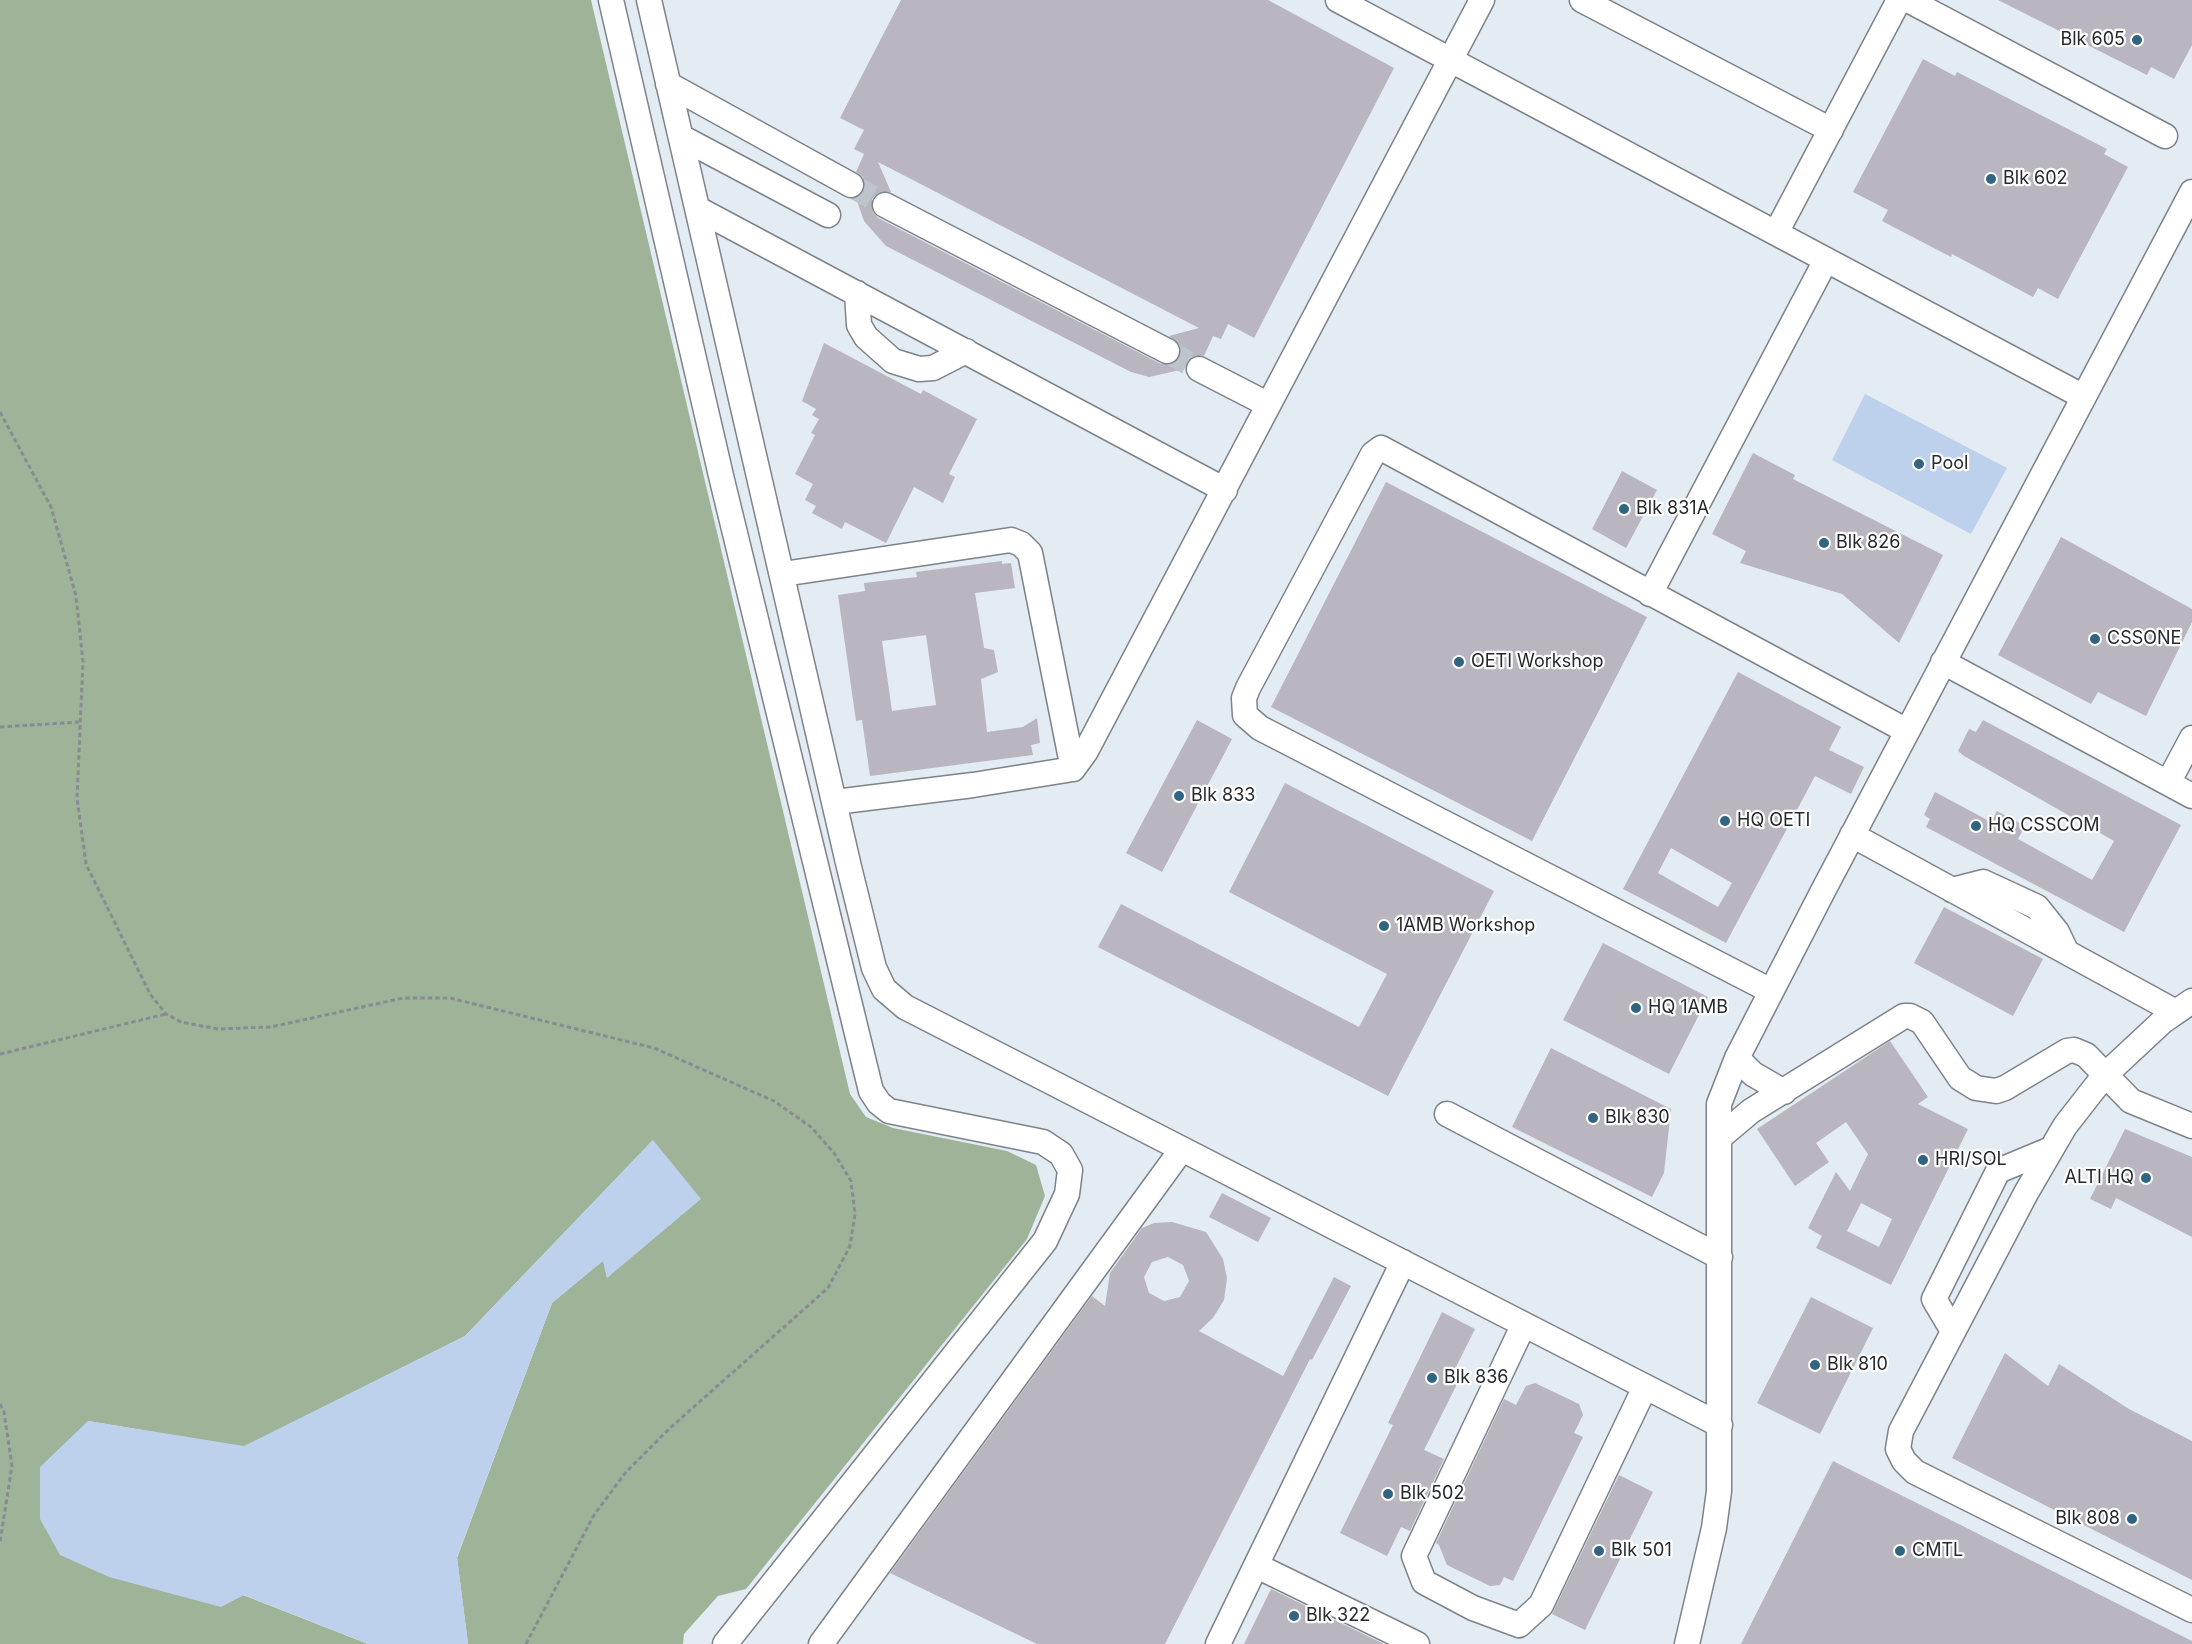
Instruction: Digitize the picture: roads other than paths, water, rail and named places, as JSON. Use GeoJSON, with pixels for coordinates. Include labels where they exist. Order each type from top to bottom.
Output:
{"type":"FeatureCollection","features":[{"type":"Feature","properties":{"kind":"lane"},"geometry":{"type":"LineString","coordinates":[[611,0],[722,480],[871,1091],[879,1103],[889,1111],[1043,1142],[1061,1154],[1070,1170],[1067,1194],[1045,1241],[725,1644]]}},
{"type":"Feature","properties":{"kind":"lane"},"geometry":{"type":"LineString","coordinates":[[649,0],[874,968],[884,989],[905,1007],[1403,1262],[1523,1326],[1720,1425]]}},
{"type":"Feature","properties":{"kind":"lane"},"geometry":{"type":"LineString","coordinates":[[1338,0],[2082,396]]}},
{"type":"Feature","properties":{"kind":"lane"},"geometry":{"type":"LineString","coordinates":[[835,802],[973,785],[1073,769],[1086,751],[1482,0]]}},
{"type":"Feature","properties":{"kind":"lane"},"geometry":{"type":"LineString","coordinates":[[1582,0],[1831,130]]}},
{"type":"Feature","properties":{"kind":"lane"},"geometry":{"type":"LineString","coordinates":[[1776,233],[1899,0]]}},
{"type":"Feature","properties":{"kind":"lane"},"geometry":{"type":"LineString","coordinates":[[1908,0],[2165,136]]}},
{"type":"Feature","properties":{"kind":"lane"},"geometry":{"type":"LineString","coordinates":[[668,84],[851,185]]}},
{"type":"Feature","properties":{"kind":"lane"},"geometry":{"type":"LineString","coordinates":[[681,137],[828,215]]}},
{"type":"Feature","properties":{"kind":"lane"},"geometry":{"type":"LineString","coordinates":[[1686,1644],[1714,1528],[1719,1491],[1719,1104],[1737,1058],[1771,991],[2082,396],[2192,192]]}},
{"type":"Feature","properties":{"kind":"lane"},"geometry":{"type":"LineString","coordinates":[[885,205],[1167,351]]}},
{"type":"Feature","properties":{"kind":"lane"},"geometry":{"type":"LineString","coordinates":[[698,209],[1225,489]]}},
{"type":"Feature","properties":{"kind":"lane"},"geometry":{"type":"LineString","coordinates":[[1650,594],[1826,260]]}},
{"type":"Feature","properties":{"kind":"lane"},"geometry":{"type":"LineString","coordinates":[[857,293],[859,325],[866,337],[893,361],[919,369],[933,368],[966,351]]}},
{"type":"Feature","properties":{"kind":"lane"},"geometry":{"type":"LineString","coordinates":[[1199,369],[1268,404]]}},
{"type":"Feature","properties":{"kind":"lane"},"geometry":{"type":"LineString","coordinates":[[1771,991],[1260,728],[1245,715],[1244,698],[1248,688],[1373,454],[1381,448],[1907,731]]}},
{"type":"Feature","properties":{"kind":"lane"},"geometry":{"type":"LineString","coordinates":[[783,574],[1011,540],[1021,544],[1030,553],[1073,769]]}},
{"type":"Feature","properties":{"kind":"lane"},"geometry":{"type":"LineString","coordinates":[[1943,662],[2192,796]]}},
{"type":"Feature","properties":{"kind":"lane"},"geometry":{"type":"LineString","coordinates":[[2168,783],[2192,738]]}},
{"type":"Feature","properties":{"kind":"lane"},"geometry":{"type":"LineString","coordinates":[[1852,835],[2067,953],[2184,1007],[2104,1076],[2065,1126],[1901,1431],[1898,1449],[1904,1461],[1915,1472],[2192,1610]]}},
{"type":"Feature","properties":{"kind":"lane"},"geometry":{"type":"LineString","coordinates":[[1719,1138],[1751,1111],[1904,1016],[1910,1016],[1922,1022],[1960,1078],[1976,1088],[1996,1091],[2005,1088],[2067,1051],[2074,1050],[2086,1054],[2104,1076],[2131,1101],[2143,1108],[2192,1126]]}},
{"type":"Feature","properties":{"kind":"lane"},"geometry":{"type":"LineString","coordinates":[[1737,1058],[1753,1074],[1784,1092]]}},
{"type":"Feature","properties":{"kind":"lane"},"geometry":{"type":"LineString","coordinates":[[1447,1114],[1720,1257]]}},
{"type":"Feature","properties":{"kind":"lane"},"geometry":{"type":"LineString","coordinates":[[821,1644],[1182,1149]]}},
{"type":"Feature","properties":{"kind":"lane"},"geometry":{"type":"LineString","coordinates":[[1953,1331],[1934,1299],[1998,1171],[2051,1149]]}},
{"type":"Feature","properties":{"kind":"lane"},"geometry":{"type":"LineString","coordinates":[[1218,1644],[1403,1262]]}},
{"type":"Feature","properties":{"kind":"lane"},"geometry":{"type":"LineString","coordinates":[[1523,1326],[1414,1556],[1424,1582],[1473,1608],[1519,1625],[1541,1605],[1645,1387]]}},
{"type":"Feature","properties":{"kind":"lane"},"geometry":{"type":"LineString","coordinates":[[1257,1566],[1417,1644]]}},
{"type":"Feature","properties":{"kind":"water","name":"Pool"},"geometry":{"type":"Polygon","coordinates":[[[1865,394],[2007,468],[1971,534],[1832,460],[1865,394]]]}},
{"type":"Feature","properties":{"kind":"water"},"geometry":{"type":"Polygon","coordinates":[[[653,1140],[701,1199],[607,1278],[603,1261],[552,1303],[457,1557],[468,1644],[368,1644],[244,1595],[221,1607],[109,1577],[60,1555],[40,1519],[40,1467],[88,1421],[244,1446],[465,1336],[653,1140]]]}},
{"type":"Feature","properties":{"kind":"tunnel"},"geometry":{"type":"LineString","coordinates":[[851,185],[885,205]]}},
{"type":"Feature","properties":{"kind":"tunnel"},"geometry":{"type":"LineString","coordinates":[[1167,351],[1199,369]]}},
{"type":"Feature","properties":{"kind":"place","name":"Blk 605"},"geometry":{"type":"Point","coordinates":[2137,40]}},
{"type":"Feature","properties":{"kind":"place","name":"Blk 602"},"geometry":{"type":"Point","coordinates":[1991,179]}},
{"type":"Feature","properties":{"kind":"place","name":"Pool"},"geometry":{"type":"Point","coordinates":[1919,464]}},
{"type":"Feature","properties":{"kind":"place","name":"Blk 831A"},"geometry":{"type":"Point","coordinates":[1624,509]}},
{"type":"Feature","properties":{"kind":"place","name":"Blk 826"},"geometry":{"type":"Point","coordinates":[1824,543]}},
{"type":"Feature","properties":{"kind":"place","name":"CSSONE"},"geometry":{"type":"Point","coordinates":[2095,639]}},
{"type":"Feature","properties":{"kind":"place","name":"OETI Workshop"},"geometry":{"type":"Point","coordinates":[1459,662]}},
{"type":"Feature","properties":{"kind":"place","name":"Blk 833"},"geometry":{"type":"Point","coordinates":[1179,796]}},
{"type":"Feature","properties":{"kind":"place","name":"HQ OETI"},"geometry":{"type":"Point","coordinates":[1725,821]}},
{"type":"Feature","properties":{"kind":"place","name":"HQ CSSCOM"},"geometry":{"type":"Point","coordinates":[1976,826]}},
{"type":"Feature","properties":{"kind":"place","name":"1AMB Workshop"},"geometry":{"type":"Point","coordinates":[1384,926]}},
{"type":"Feature","properties":{"kind":"place","name":"HQ 1AMB"},"geometry":{"type":"Point","coordinates":[1636,1008]}},
{"type":"Feature","properties":{"kind":"place","name":"Blk 830"},"geometry":{"type":"Point","coordinates":[1593,1118]}},
{"type":"Feature","properties":{"kind":"place","name":"HRI/SOL"},"geometry":{"type":"Point","coordinates":[1923,1160]}},
{"type":"Feature","properties":{"kind":"place","name":"ALTI HQ"},"geometry":{"type":"Point","coordinates":[2146,1178]}},
{"type":"Feature","properties":{"kind":"place","name":"Blk 810"},"geometry":{"type":"Point","coordinates":[1815,1365]}},
{"type":"Feature","properties":{"kind":"place","name":"Blk 836"},"geometry":{"type":"Point","coordinates":[1432,1378]}},
{"type":"Feature","properties":{"kind":"place","name":"Blk 502"},"geometry":{"type":"Point","coordinates":[1388,1494]}},
{"type":"Feature","properties":{"kind":"place","name":"Blk 808"},"geometry":{"type":"Point","coordinates":[2132,1519]}},
{"type":"Feature","properties":{"kind":"place","name":"Blk 501"},"geometry":{"type":"Point","coordinates":[1599,1551]}},
{"type":"Feature","properties":{"kind":"place","name":"CMTL"},"geometry":{"type":"Point","coordinates":[1900,1551]}},
{"type":"Feature","properties":{"kind":"place","name":"Blk 322"},"geometry":{"type":"Point","coordinates":[1294,1616]}}]}
